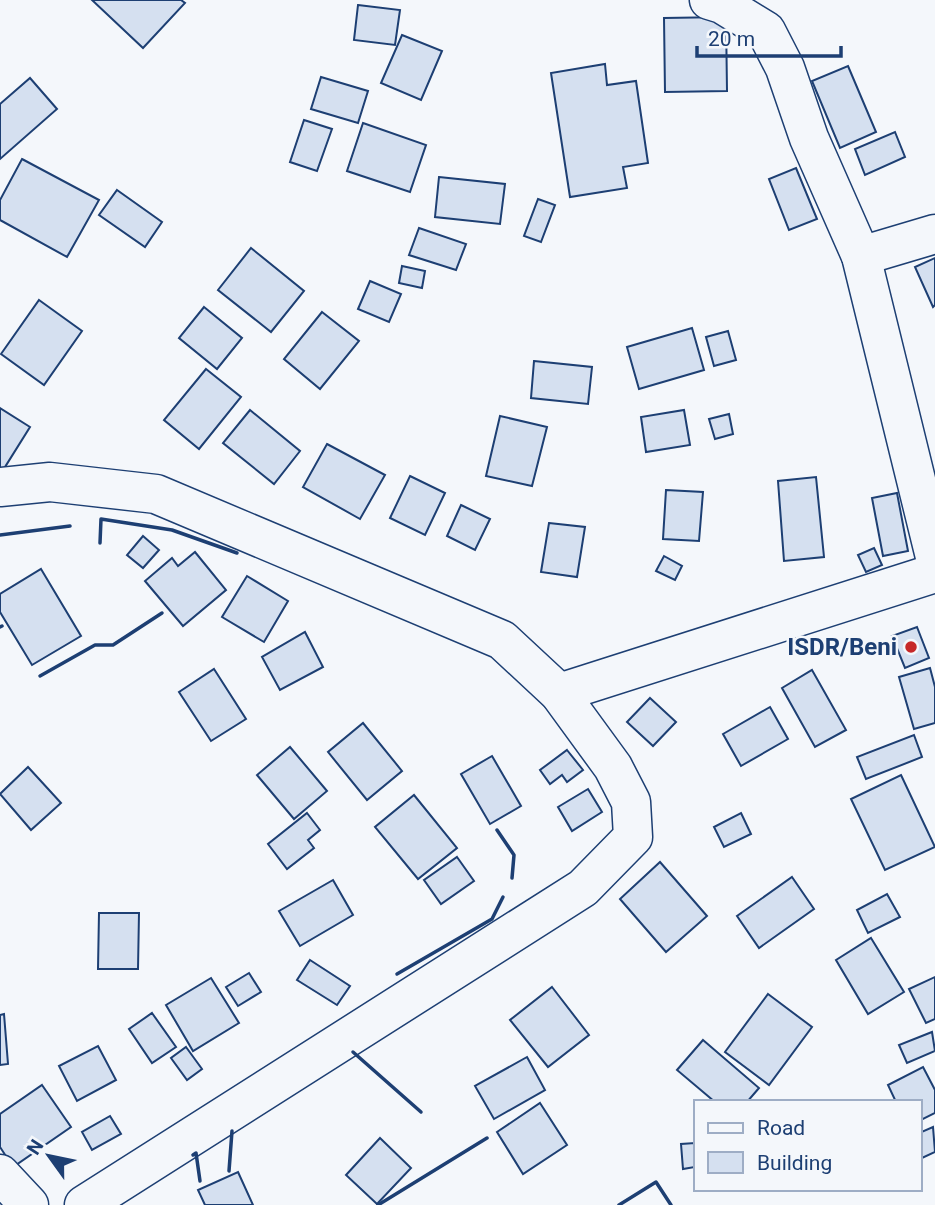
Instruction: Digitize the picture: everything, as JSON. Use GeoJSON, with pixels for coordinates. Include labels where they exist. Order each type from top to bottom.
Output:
{"type":"FeatureCollection","features":[{"type":"Feature","properties":{"kind":"street"},"geometry":{"type":"LineString","coordinates":[[709,0],[722,4],[766,31],[785,68],[809,138],[861,256],[935,557]]}},
{"type":"Feature","properties":{"kind":"street"},"geometry":{"type":"LineString","coordinates":[[861,256],[935,234]]}},
{"type":"Feature","properties":{"kind":"street"},"geometry":{"type":"LineString","coordinates":[[0,487],[50,482],[156,494],[502,640],[559,693],[613,767],[631,802],[633,837],[583,888],[84,1205]]}},
{"type":"Feature","properties":{"kind":"street"},"geometry":{"type":"LineString","coordinates":[[559,693],[935,573]]}},
{"type":"Feature","properties":{"kind":"street"},"geometry":{"type":"LineString","coordinates":[[0,1174],[29,1205]]}},
{"type":"Feature","properties":{"kind":"building"},"geometry":{"type":"Polygon","coordinates":[[[92,0],[181,0],[185,3],[143,48],[92,0]]]}},
{"type":"Feature","properties":{"kind":"building"},"geometry":{"type":"Polygon","coordinates":[[[358,5],[400,10],[395,45],[354,40],[358,5]]]}},
{"type":"Feature","properties":{"kind":"building"},"geometry":{"type":"Polygon","coordinates":[[[726,17],[727,91],[665,92],[664,18],[726,17]]]}},
{"type":"Feature","properties":{"kind":"building"},"geometry":{"type":"Polygon","coordinates":[[[402,35],[442,51],[421,100],[381,83],[402,35]]]}},
{"type":"Feature","properties":{"kind":"building"},"geometry":{"type":"Polygon","coordinates":[[[605,64],[607,85],[636,81],[648,163],[623,167],[627,188],[570,197],[551,73],[605,64]]]}},
{"type":"Feature","properties":{"kind":"building"},"geometry":{"type":"Polygon","coordinates":[[[848,66],[876,132],[840,148],[812,81],[848,66]]]}},
{"type":"Feature","properties":{"kind":"building"},"geometry":{"type":"Polygon","coordinates":[[[321,77],[368,91],[358,123],[311,109],[321,77]]]}},
{"type":"Feature","properties":{"kind":"building"},"geometry":{"type":"Polygon","coordinates":[[[30,78],[57,109],[0,159],[0,104],[30,78]]]}},
{"type":"Feature","properties":{"kind":"building"},"geometry":{"type":"Polygon","coordinates":[[[304,120],[332,129],[317,171],[290,162],[304,120]]]}},
{"type":"Feature","properties":{"kind":"building"},"geometry":{"type":"Polygon","coordinates":[[[363,123],[426,145],[410,192],[347,171],[363,123]]]}},
{"type":"Feature","properties":{"kind":"building"},"geometry":{"type":"Polygon","coordinates":[[[895,132],[905,157],[865,175],[855,149],[895,132]]]}},
{"type":"Feature","properties":{"kind":"building"},"geometry":{"type":"Polygon","coordinates":[[[22,159],[99,200],[67,257],[0,220],[0,200],[22,159]]]}},
{"type":"Feature","properties":{"kind":"building"},"geometry":{"type":"Polygon","coordinates":[[[796,168],[817,219],[789,230],[769,179],[796,168]]]}},
{"type":"Feature","properties":{"kind":"building"},"geometry":{"type":"Polygon","coordinates":[[[439,177],[505,184],[500,224],[435,217],[439,177]]]}},
{"type":"Feature","properties":{"kind":"building"},"geometry":{"type":"Polygon","coordinates":[[[117,190],[162,222],[145,247],[99,215],[117,190]]]}},
{"type":"Feature","properties":{"kind":"building"},"geometry":{"type":"Polygon","coordinates":[[[538,199],[555,205],[541,242],[524,236],[538,199]]]}},
{"type":"Feature","properties":{"kind":"building"},"geometry":{"type":"Polygon","coordinates":[[[419,228],[466,244],[456,270],[409,255],[419,228]]]}},
{"type":"Feature","properties":{"kind":"building"},"geometry":{"type":"Polygon","coordinates":[[[251,248],[304,291],[271,332],[218,290],[251,248]]]}},
{"type":"Feature","properties":{"kind":"building"},"geometry":{"type":"Polygon","coordinates":[[[935,258],[935,305],[933,307],[915,267],[935,258]]]}},
{"type":"Feature","properties":{"kind":"building"},"geometry":{"type":"Polygon","coordinates":[[[402,266],[425,271],[422,288],[399,283],[402,266]]]}},
{"type":"Feature","properties":{"kind":"building"},"geometry":{"type":"Polygon","coordinates":[[[370,281],[401,294],[389,322],[358,309],[370,281]]]}},
{"type":"Feature","properties":{"kind":"building"},"geometry":{"type":"Polygon","coordinates":[[[39,300],[82,331],[44,385],[1,354],[39,300]]]}},
{"type":"Feature","properties":{"kind":"building"},"geometry":{"type":"Polygon","coordinates":[[[204,307],[242,338],[217,369],[179,338],[204,307]]]}},
{"type":"Feature","properties":{"kind":"building"},"geometry":{"type":"Polygon","coordinates":[[[322,312],[359,341],[320,389],[284,359],[322,312]]]}},
{"type":"Feature","properties":{"kind":"building"},"geometry":{"type":"Polygon","coordinates":[[[692,328],[704,370],[639,389],[627,347],[692,328]]]}},
{"type":"Feature","properties":{"kind":"building"},"geometry":{"type":"Polygon","coordinates":[[[728,331],[736,360],[714,366],[706,337],[728,331]]]}},
{"type":"Feature","properties":{"kind":"building"},"geometry":{"type":"Polygon","coordinates":[[[534,361],[592,367],[588,404],[531,398],[534,361]]]}},
{"type":"Feature","properties":{"kind":"building"},"geometry":{"type":"Polygon","coordinates":[[[206,369],[241,397],[199,449],[164,420],[206,369]]]}},
{"type":"Feature","properties":{"kind":"building"},"geometry":{"type":"Polygon","coordinates":[[[0,408],[30,427],[0,475],[0,408]]]}},
{"type":"Feature","properties":{"kind":"building"},"geometry":{"type":"Polygon","coordinates":[[[250,410],[300,451],[274,484],[223,443],[250,410]]]}},
{"type":"Feature","properties":{"kind":"building"},"geometry":{"type":"Polygon","coordinates":[[[684,410],[690,445],[646,452],[641,417],[684,410]]]}},
{"type":"Feature","properties":{"kind":"building"},"geometry":{"type":"Polygon","coordinates":[[[729,414],[733,434],[715,439],[709,419],[729,414]]]}},
{"type":"Feature","properties":{"kind":"building"},"geometry":{"type":"Polygon","coordinates":[[[500,416],[547,427],[532,486],[486,476],[500,416]]]}},
{"type":"Feature","properties":{"kind":"building"},"geometry":{"type":"Polygon","coordinates":[[[327,444],[385,475],[360,519],[303,487],[327,444]]]}},
{"type":"Feature","properties":{"kind":"building"},"geometry":{"type":"Polygon","coordinates":[[[410,476],[445,493],[425,535],[390,518],[410,476]]]}},
{"type":"Feature","properties":{"kind":"building"},"geometry":{"type":"Polygon","coordinates":[[[816,477],[824,557],[784,561],[778,481],[816,477]]]}},
{"type":"Feature","properties":{"kind":"building"},"geometry":{"type":"Polygon","coordinates":[[[666,490],[703,492],[699,541],[663,539],[666,490]]]}},
{"type":"Feature","properties":{"kind":"building"},"geometry":{"type":"Polygon","coordinates":[[[897,493],[908,551],[883,556],[872,498],[897,493]]]}},
{"type":"Feature","properties":{"kind":"building"},"geometry":{"type":"Polygon","coordinates":[[[461,505],[490,519],[475,550],[447,536],[461,505]]]}},
{"type":"Feature","properties":{"kind":"building"},"geometry":{"type":"Polygon","coordinates":[[[549,523],[585,527],[577,577],[541,572],[549,523]]]}},
{"type":"Feature","properties":{"kind":"building"},"geometry":{"type":"Polygon","coordinates":[[[143,536],[159,550],[143,568],[127,555],[143,536]]]}},
{"type":"Feature","properties":{"kind":"building"},"geometry":{"type":"Polygon","coordinates":[[[874,548],[882,565],[866,572],[858,555],[874,548]]]}},
{"type":"Feature","properties":{"kind":"building"},"geometry":{"type":"Polygon","coordinates":[[[195,552],[226,590],[183,626],[145,581],[172,558],[178,566],[195,552]]]}},
{"type":"Feature","properties":{"kind":"building"},"geometry":{"type":"Polygon","coordinates":[[[664,556],[682,566],[675,580],[656,571],[664,556]]]}},
{"type":"Feature","properties":{"kind":"building"},"geometry":{"type":"Polygon","coordinates":[[[41,569],[81,636],[32,665],[0,612],[0,594],[41,569]]]}},
{"type":"Feature","properties":{"kind":"building"},"geometry":{"type":"Polygon","coordinates":[[[247,576],[288,601],[264,642],[222,617],[247,576]]]}},
{"type":"Feature","properties":{"kind":"building","name":"ISDR/Beni"},"geometry":{"type":"Polygon","coordinates":[[[917,627],[929,658],[905,668],[892,636],[917,627]]]}},
{"type":"Feature","properties":{"kind":"building"},"geometry":{"type":"Polygon","coordinates":[[[305,632],[323,667],[280,690],[262,657],[305,632]]]}},
{"type":"Feature","properties":{"kind":"building"},"geometry":{"type":"Polygon","coordinates":[[[930,668],[935,687],[935,723],[914,729],[899,677],[930,668]]]}},
{"type":"Feature","properties":{"kind":"building"},"geometry":{"type":"Polygon","coordinates":[[[214,669],[246,719],[211,741],[179,692],[214,669]]]}},
{"type":"Feature","properties":{"kind":"building"},"geometry":{"type":"Polygon","coordinates":[[[812,670],[846,730],[815,747],[782,688],[812,670]]]}},
{"type":"Feature","properties":{"kind":"building"},"geometry":{"type":"Polygon","coordinates":[[[650,698],[676,722],[653,746],[627,722],[650,698]]]}},
{"type":"Feature","properties":{"kind":"building"},"geometry":{"type":"Polygon","coordinates":[[[770,707],[788,739],[741,766],[723,734],[770,707]]]}},
{"type":"Feature","properties":{"kind":"building"},"geometry":{"type":"Polygon","coordinates":[[[363,723],[402,771],[367,800],[328,752],[363,723]]]}},
{"type":"Feature","properties":{"kind":"building"},"geometry":{"type":"Polygon","coordinates":[[[914,735],[922,757],[866,779],[857,757],[914,735]]]}},
{"type":"Feature","properties":{"kind":"building"},"geometry":{"type":"Polygon","coordinates":[[[290,747],[327,791],[294,819],[257,775],[290,747]]]}},
{"type":"Feature","properties":{"kind":"building"},"geometry":{"type":"Polygon","coordinates":[[[567,750],[583,770],[567,782],[562,775],[550,784],[540,770],[567,750]]]}},
{"type":"Feature","properties":{"kind":"building"},"geometry":{"type":"Polygon","coordinates":[[[492,756],[521,806],[490,824],[461,774],[492,756]]]}},
{"type":"Feature","properties":{"kind":"building"},"geometry":{"type":"Polygon","coordinates":[[[28,767],[61,803],[31,830],[0,794],[28,767]]]}},
{"type":"Feature","properties":{"kind":"building"},"geometry":{"type":"Polygon","coordinates":[[[901,775],[935,847],[885,870],[851,799],[901,775]]]}},
{"type":"Feature","properties":{"kind":"building"},"geometry":{"type":"Polygon","coordinates":[[[588,789],[602,812],[572,831],[558,807],[588,789]]]}},
{"type":"Feature","properties":{"kind":"building"},"geometry":{"type":"Polygon","coordinates":[[[414,795],[457,848],[418,879],[375,827],[414,795]]]}},
{"type":"Feature","properties":{"kind":"building"},"geometry":{"type":"Polygon","coordinates":[[[307,813],[320,830],[308,840],[314,848],[287,869],[268,844],[307,813]]]}},
{"type":"Feature","properties":{"kind":"building"},"geometry":{"type":"Polygon","coordinates":[[[741,813],[751,834],[724,847],[714,827],[741,813]]]}},
{"type":"Feature","properties":{"kind":"building"},"geometry":{"type":"Polygon","coordinates":[[[457,857],[474,881],[441,904],[424,880],[457,857]]]}},
{"type":"Feature","properties":{"kind":"building"},"geometry":{"type":"Polygon","coordinates":[[[660,862],[707,916],[666,952],[620,899],[660,862]]]}},
{"type":"Feature","properties":{"kind":"building"},"geometry":{"type":"Polygon","coordinates":[[[792,877],[814,909],[759,948],[737,916],[792,877]]]}},
{"type":"Feature","properties":{"kind":"building"},"geometry":{"type":"Polygon","coordinates":[[[333,880],[353,915],[300,946],[279,911],[333,880]]]}},
{"type":"Feature","properties":{"kind":"building"},"geometry":{"type":"Polygon","coordinates":[[[887,894],[900,917],[868,933],[857,910],[887,894]]]}},
{"type":"Feature","properties":{"kind":"building"},"geometry":{"type":"Polygon","coordinates":[[[99,913],[139,913],[138,969],[98,969],[99,913]]]}},
{"type":"Feature","properties":{"kind":"building"},"geometry":{"type":"Polygon","coordinates":[[[871,938],[904,992],[868,1014],[836,960],[871,938]]]}},
{"type":"Feature","properties":{"kind":"building"},"geometry":{"type":"Polygon","coordinates":[[[310,960],[350,986],[337,1005],[297,980],[310,960]]]}},
{"type":"Feature","properties":{"kind":"building"},"geometry":{"type":"Polygon","coordinates":[[[249,973],[261,992],[238,1006],[226,987],[249,973]]]}},
{"type":"Feature","properties":{"kind":"building"},"geometry":{"type":"Polygon","coordinates":[[[935,977],[935,1019],[926,1023],[909,989],[935,977]]]}},
{"type":"Feature","properties":{"kind":"building"},"geometry":{"type":"Polygon","coordinates":[[[211,978],[239,1023],[193,1051],[166,1005],[211,978]]]}},
{"type":"Feature","properties":{"kind":"building"},"geometry":{"type":"Polygon","coordinates":[[[552,987],[589,1035],[548,1067],[510,1020],[552,987]]]}},
{"type":"Feature","properties":{"kind":"building"},"geometry":{"type":"Polygon","coordinates":[[[768,994],[812,1027],[769,1085],[725,1052],[768,994]]]}},
{"type":"Feature","properties":{"kind":"building"},"geometry":{"type":"Polygon","coordinates":[[[152,1013],[176,1047],[152,1063],[129,1029],[152,1013]]]}},
{"type":"Feature","properties":{"kind":"building"},"geometry":{"type":"Polygon","coordinates":[[[4,1014],[8,1064],[0,1065],[0,1015],[4,1014]]]}},
{"type":"Feature","properties":{"kind":"building"},"geometry":{"type":"Polygon","coordinates":[[[932,1032],[935,1051],[907,1063],[899,1045],[932,1032]]]}},
{"type":"Feature","properties":{"kind":"building"},"geometry":{"type":"Polygon","coordinates":[[[703,1040],[759,1088],[749,1100],[713,1100],[677,1070],[703,1040]]]}},
{"type":"Feature","properties":{"kind":"building"},"geometry":{"type":"Polygon","coordinates":[[[98,1046],[116,1080],[77,1101],[59,1066],[98,1046]]]}},
{"type":"Feature","properties":{"kind":"building"},"geometry":{"type":"Polygon","coordinates":[[[186,1047],[202,1069],[187,1080],[171,1058],[186,1047]]]}},
{"type":"Feature","properties":{"kind":"building"},"geometry":{"type":"Polygon","coordinates":[[[527,1057],[545,1090],[494,1119],[475,1086],[527,1057]]]}},
{"type":"Feature","properties":{"kind":"building"},"geometry":{"type":"Polygon","coordinates":[[[923,1067],[935,1090],[935,1113],[921,1120],[921,1100],[895,1100],[888,1085],[923,1067]]]}},
{"type":"Feature","properties":{"kind":"building"},"geometry":{"type":"Polygon","coordinates":[[[42,1085],[71,1127],[13,1167],[0,1147],[0,1114],[42,1085]]]}},
{"type":"Feature","properties":{"kind":"building"},"geometry":{"type":"Polygon","coordinates":[[[540,1103],[567,1145],[523,1174],[497,1132],[540,1103]]]}},
{"type":"Feature","properties":{"kind":"building"},"geometry":{"type":"Polygon","coordinates":[[[110,1116],[121,1134],[92,1150],[82,1132],[110,1116]]]}},
{"type":"Feature","properties":{"kind":"building"},"geometry":{"type":"Polygon","coordinates":[[[933,1127],[935,1152],[922,1158],[921,1150],[921,1132],[933,1127]]]}},
{"type":"Feature","properties":{"kind":"building"},"geometry":{"type":"Polygon","coordinates":[[[380,1138],[411,1168],[377,1204],[346,1175],[380,1138]]]}},
{"type":"Feature","properties":{"kind":"building"},"geometry":{"type":"Polygon","coordinates":[[[694,1143],[694,1167],[683,1169],[681,1144],[694,1143]]]}},
{"type":"Feature","properties":{"kind":"building"},"geometry":{"type":"Polygon","coordinates":[[[238,1172],[253,1205],[205,1205],[198,1190],[238,1172]]]}},
{"type":"Feature","properties":{"kind":"wall"},"geometry":{"type":"LineString","coordinates":[[100,543],[101,519],[172,530],[237,553]]}},
{"type":"Feature","properties":{"kind":"wall"},"geometry":{"type":"LineString","coordinates":[[0,535],[70,526]]}},
{"type":"Feature","properties":{"kind":"wall"},"geometry":{"type":"LineString","coordinates":[[40,676],[95,645],[113,645],[162,613]]}},
{"type":"Feature","properties":{"kind":"wall"},"geometry":{"type":"LineString","coordinates":[[497,830],[514,855],[512,878]]}},
{"type":"Feature","properties":{"kind":"wall"},"geometry":{"type":"LineString","coordinates":[[397,974],[492,919],[503,897]]}},
{"type":"Feature","properties":{"kind":"wall"},"geometry":{"type":"LineString","coordinates":[[353,1052],[421,1112]]}},
{"type":"Feature","properties":{"kind":"wall"},"geometry":{"type":"LineString","coordinates":[[229,1171],[232,1131]]}},
{"type":"Feature","properties":{"kind":"wall"},"geometry":{"type":"LineString","coordinates":[[378,1205],[487,1138]]}},
{"type":"Feature","properties":{"kind":"wall"},"geometry":{"type":"LineString","coordinates":[[193,1155],[196,1153],[200,1181]]}},
{"type":"Feature","properties":{"kind":"wall"},"geometry":{"type":"LineString","coordinates":[[619,1205],[656,1182],[671,1205]]}},
{"type":"Feature","properties":{"kind":"place","name":"ISDR/Beni"},"geometry":{"type":"Point","coordinates":[911,647]}}]}
